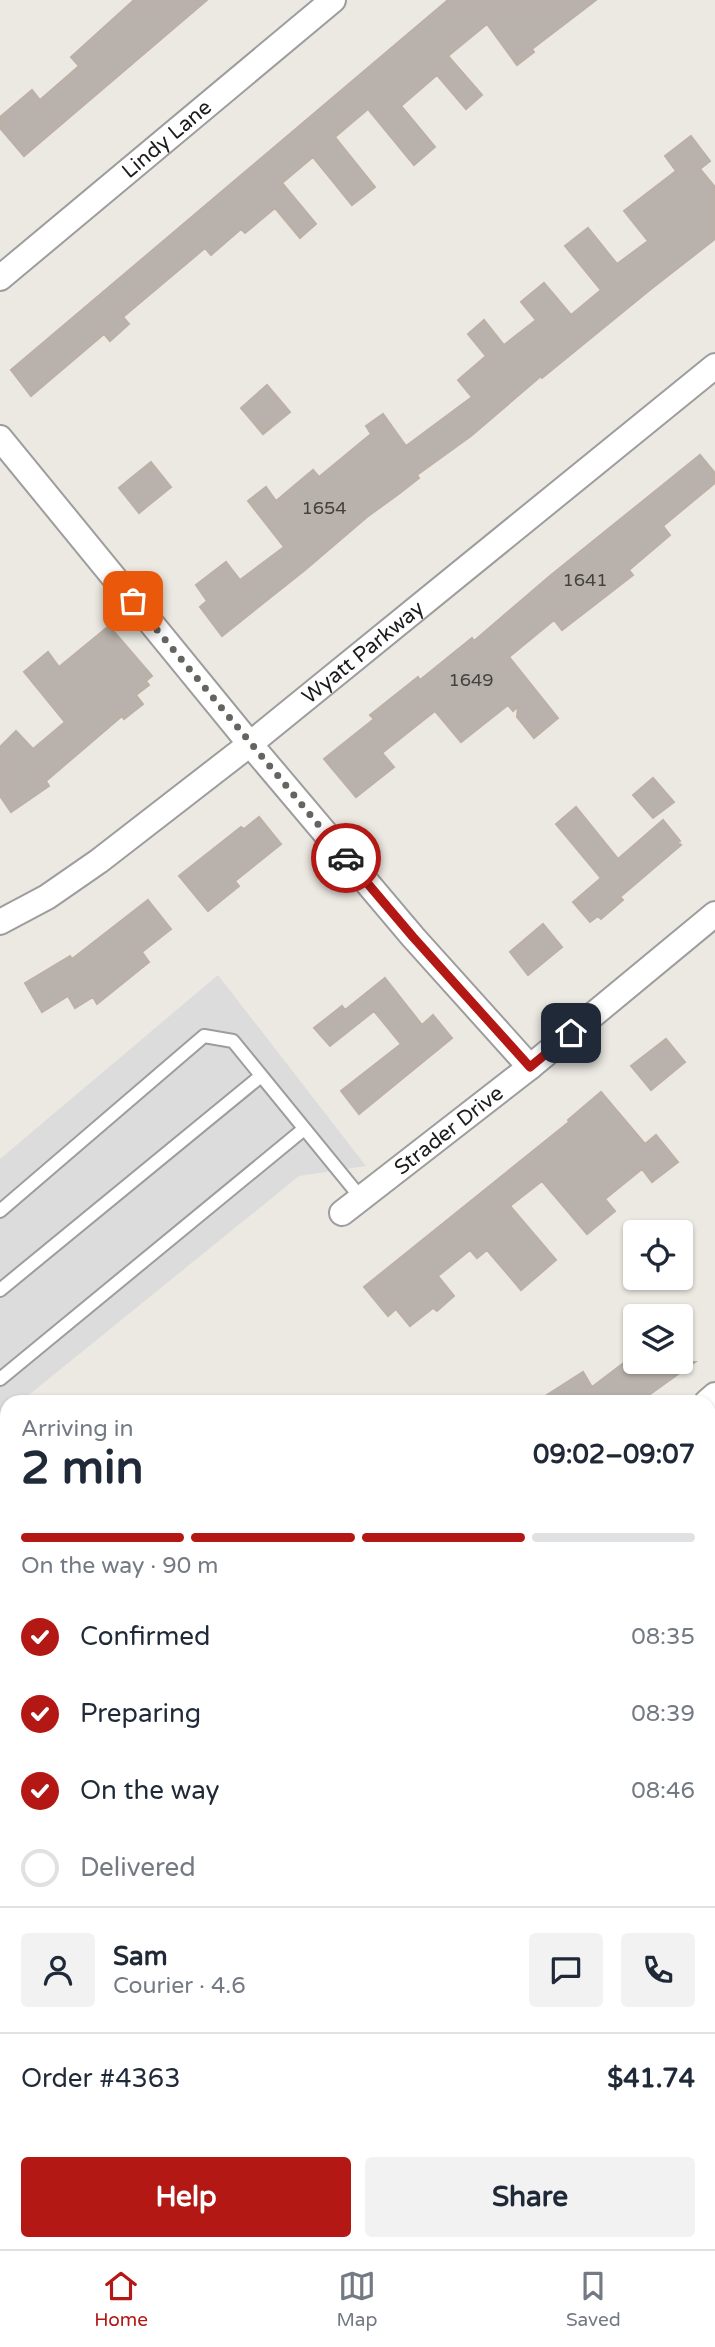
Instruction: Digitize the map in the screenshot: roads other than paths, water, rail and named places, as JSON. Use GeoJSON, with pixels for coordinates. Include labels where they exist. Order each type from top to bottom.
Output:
{"type":"FeatureCollection","features":[{"type":"Feature","properties":{"kind":"street","name":"Lindy Lane"},"geometry":{"type":"LineString","coordinates":[[0,278],[332,0]]}},
{"type":"Feature","properties":{"kind":"street","name":"Wyatt Parkway"},"geometry":{"type":"LineString","coordinates":[[0,922],[47,898],[99,861],[250,744],[715,366]]}},
{"type":"Feature","properties":{"kind":"street"},"geometry":{"type":"LineString","coordinates":[[0,439],[250,744],[413,937],[530,1067]]}},
{"type":"Feature","properties":{"kind":"street","name":"Strader Drive"},"geometry":{"type":"LineString","coordinates":[[352,1205],[530,1067],[715,914]]}},
{"type":"Feature","properties":{"kind":"lane"},"geometry":{"type":"LineString","coordinates":[[0,1211],[204,1035],[233,1041],[304,1129],[352,1205]]}},
{"type":"Feature","properties":{"kind":"lane"},"geometry":{"type":"LineString","coordinates":[[0,1290],[261,1076]]}},
{"type":"Feature","properties":{"kind":"lane"},"geometry":{"type":"LineString","coordinates":[[0,1379],[304,1129]]}}]}
